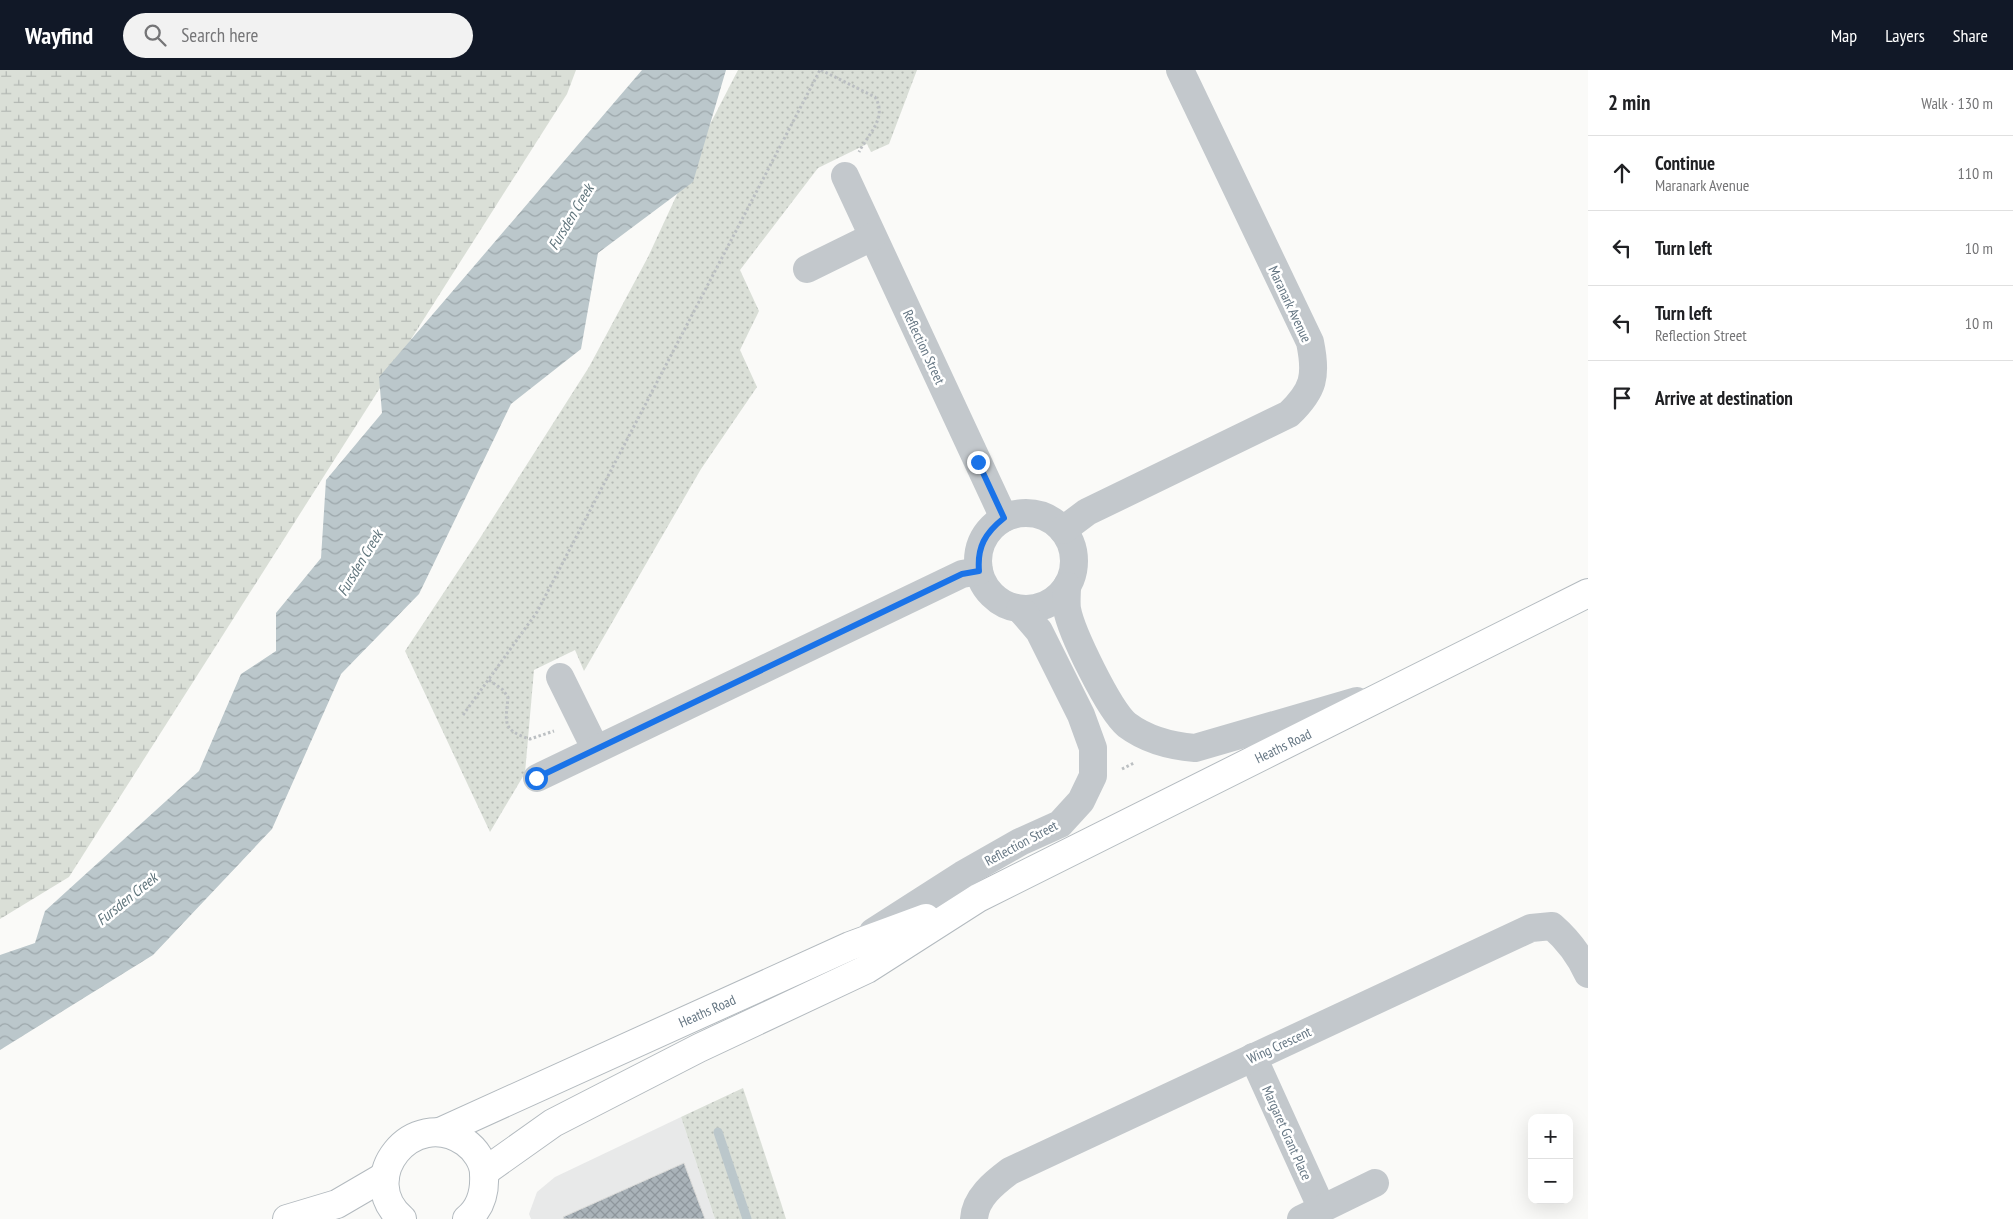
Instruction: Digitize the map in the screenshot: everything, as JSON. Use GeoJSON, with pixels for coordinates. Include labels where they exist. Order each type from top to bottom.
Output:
{"type":"FeatureCollection","features":[{"type":"Feature","properties":{"kind":"main road","name":"Heaths Road"},"geometry":{"type":"LineString","coordinates":[[385,1176],[389,1161],[404,1143],[425,1132],[440,1132],[850,946],[978,898],[1588,593]]}},
{"type":"Feature","properties":{"kind":"main road","name":"Heaths Road"},"geometry":{"type":"LineString","coordinates":[[484,1172],[553,1124],[699,1048],[867,969],[978,898]]}},
{"type":"Feature","properties":{"kind":"main road"},"geometry":{"type":"LineString","coordinates":[[440,1132],[456,1136],[469,1145],[479,1157],[484,1172],[484,1189],[477,1214]]}},
{"type":"Feature","properties":{"kind":"main road"},"geometry":{"type":"LineString","coordinates":[[287,1219],[337,1204],[385,1176],[386,1191],[391,1205],[402,1219]]}},
{"type":"Feature","properties":{"kind":"street","name":"Maranark Avenue"},"geometry":{"type":"LineString","coordinates":[[1063,530],[1087,512],[1289,414],[1302,401],[1311,386],[1315,365],[1310,342],[1180,70]]}},
{"type":"Feature","properties":{"kind":"street","name":"Reflection Street"},"geometry":{"type":"LineString","coordinates":[[847,181],[1004,518]]}},
{"type":"Feature","properties":{"kind":"street"},"geometry":{"type":"LineString","coordinates":[[807,268],[872,237]]}},
{"type":"Feature","properties":{"kind":"street"},"geometry":{"type":"LineString","coordinates":[[1067,586],[1047,604],[1034,608],[1020,609],[1006,604],[994,596],[984,585],[979,571],[978,556],[982,540],[991,528],[1004,518],[1020,513],[1035,514],[1050,520],[1063,530],[1070,543],[1074,557],[1072,572],[1067,586],[1067,609],[1073,630],[1108,699],[1126,724],[1153,740],[1176,746],[1195,748],[1401,688]]}},
{"type":"Feature","properties":{"kind":"street"},"geometry":{"type":"LineString","coordinates":[[536,778],[962,574],[979,571]]}},
{"type":"Feature","properties":{"kind":"street","name":"Reflection Street"},"geometry":{"type":"LineString","coordinates":[[850,946],[962,875],[1020,842],[1060,824],[1081,801],[1093,776],[1093,748],[1081,715],[1039,631],[1020,609]]}},
{"type":"Feature","properties":{"kind":"street"},"geometry":{"type":"LineString","coordinates":[[560,677],[596,748]]}},
{"type":"Feature","properties":{"kind":"street","name":"Wing Crescent"},"geometry":{"type":"LineString","coordinates":[[974,1219],[975,1207],[993,1184],[1010,1171],[1531,928],[1552,926],[1575,950],[1588,974]]}},
{"type":"Feature","properties":{"kind":"street","name":"Margaret Grant Place"},"geometry":{"type":"LineString","coordinates":[[1253,1057],[1311,1214],[1376,1183]]}},
{"type":"Feature","properties":{"kind":"path"},"geometry":{"type":"LineString","coordinates":[[463,715],[537,612],[821,70],[875,97],[880,110],[880,117],[858,151],[858,157],[868,175],[847,181]]}},
{"type":"Feature","properties":{"kind":"path"},"geometry":{"type":"LineString","coordinates":[[489,680],[503,690],[508,697],[505,715],[508,725],[514,732],[530,739],[558,729]]}},
{"type":"Feature","properties":{"kind":"path"},"geometry":{"type":"LineString","coordinates":[[1118,772],[1137,761]]}},
{"type":"Feature","properties":{"kind":"shaded area"},"geometry":{"type":"Polygon","coordinates":[[[681,1117],[715,1219],[531,1219],[529,1214],[537,1192],[555,1177],[681,1117]]]}},
{"type":"Feature","properties":{"kind":"green space"},"geometry":{"type":"Polygon","coordinates":[[[0,70],[576,70],[567,94],[69,877],[0,919],[0,70]]]}},
{"type":"Feature","properties":{"kind":"green space"},"geometry":{"type":"Polygon","coordinates":[[[738,70],[917,70],[889,144],[871,152],[867,144],[818,168],[740,270],[759,311],[740,350],[757,387],[701,469],[584,671],[575,650],[534,670],[525,773],[490,832],[405,651],[480,538],[589,367],[648,257],[705,134],[738,70]]]}},
{"type":"Feature","properties":{"kind":"green space"},"geometry":{"type":"Polygon","coordinates":[[[743,1088],[786,1219],[715,1219],[681,1117],[743,1088]]]}},
{"type":"Feature","properties":{"kind":"water","name":"Fursden Creek"},"geometry":{"type":"Polygon","coordinates":[[[642,70],[726,70],[693,182],[598,253],[581,349],[511,404],[419,594],[341,674],[272,829],[153,955],[0,1050],[0,955],[35,943],[45,911],[199,771],[241,674],[276,651],[276,613],[321,558],[326,480],[382,413],[379,377],[642,70]]]}},
{"type":"Feature","properties":{"kind":"building"},"geometry":{"type":"Polygon","coordinates":[[[684,1163],[705,1219],[564,1219],[563,1217],[684,1163]]]}},
{"type":"Feature","properties":{"kind":"waterway"},"geometry":{"type":"LineString","coordinates":[[718,1132],[747,1219]]}},
{"type":"Feature","properties":{"kind":"route"},"geometry":{"type":"LineString","coordinates":[[536,778],[962,574],[979,571],[978,556],[982,540],[991,528],[1004,518],[978,462]]}}]}
